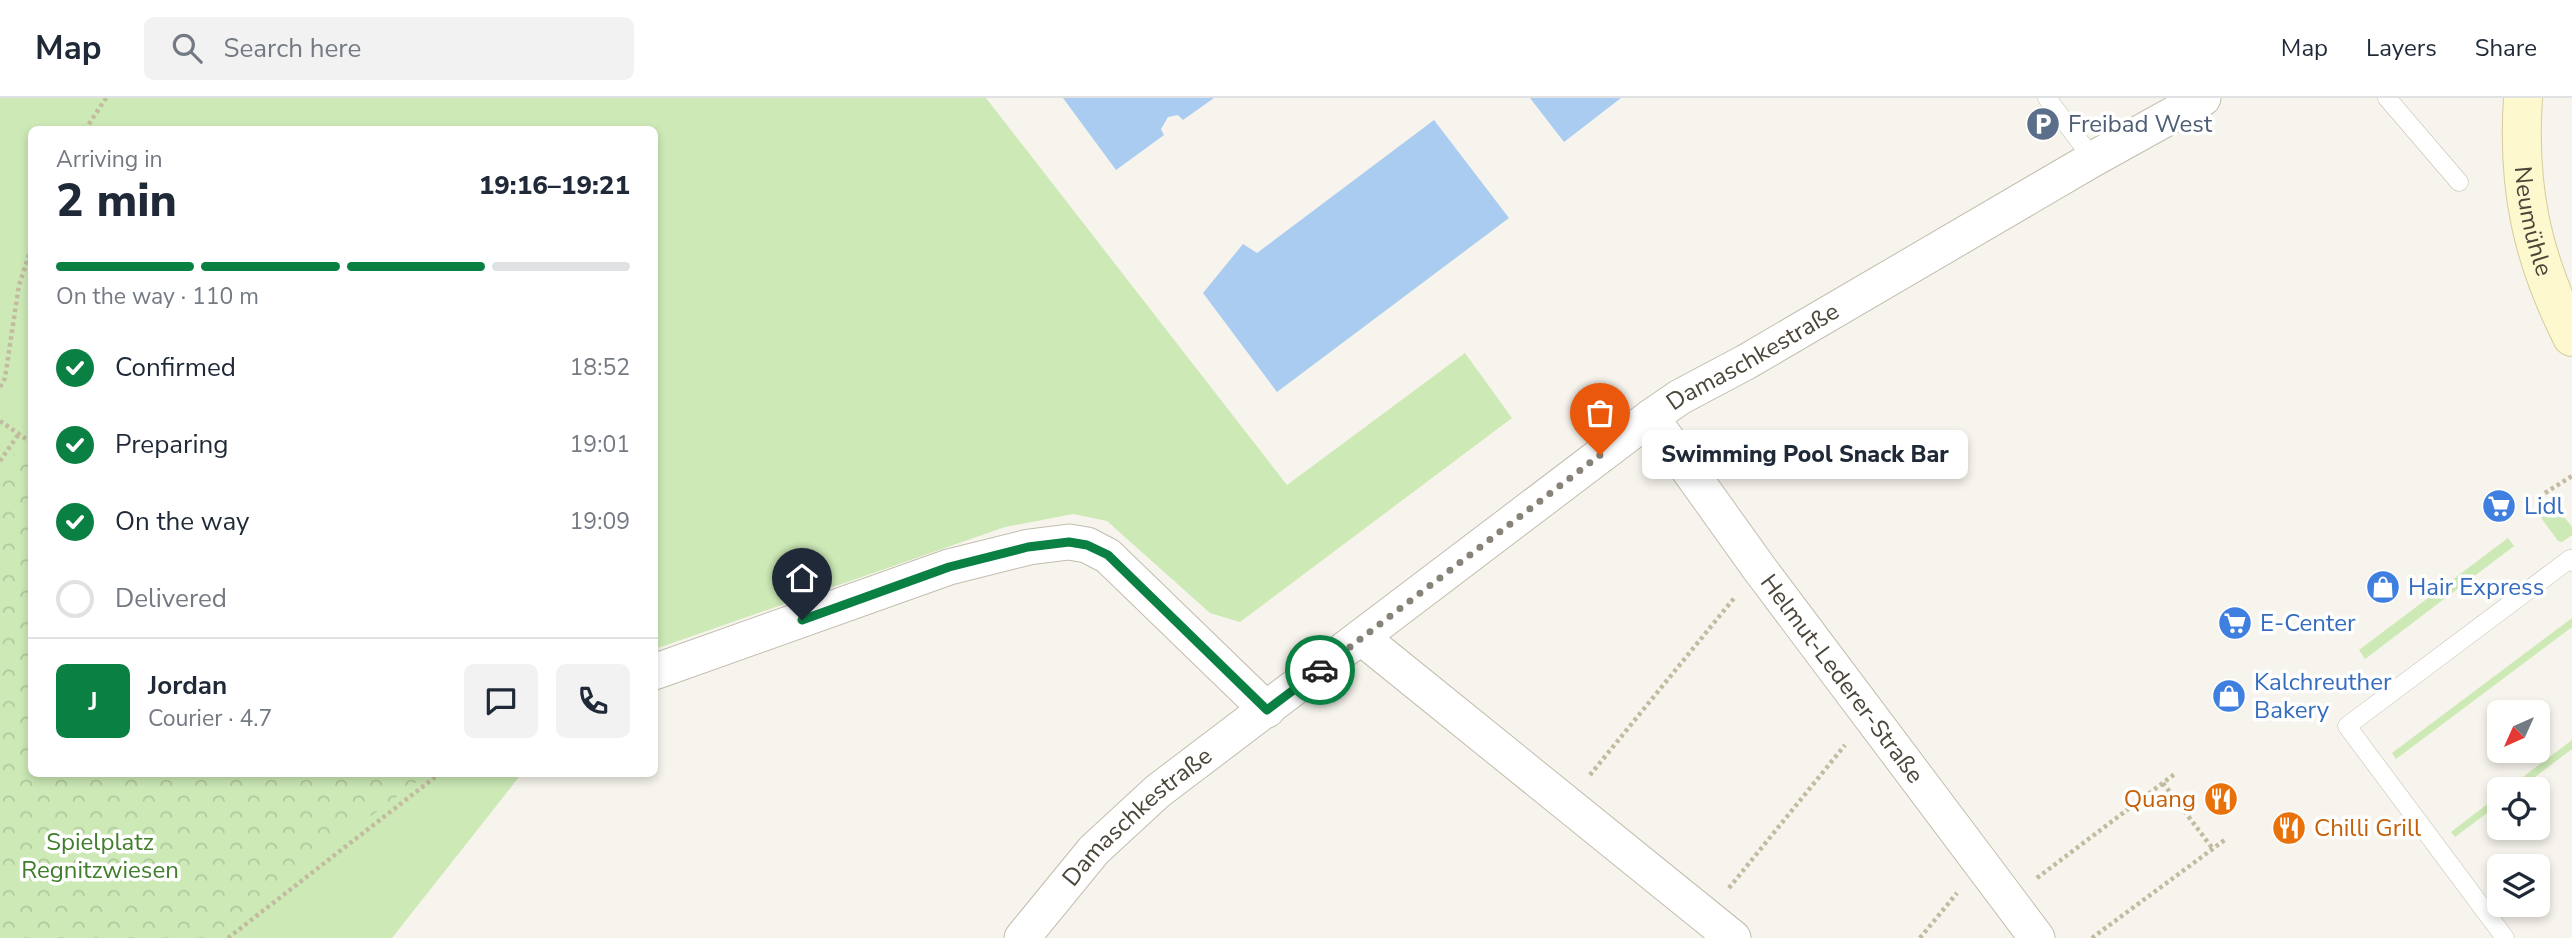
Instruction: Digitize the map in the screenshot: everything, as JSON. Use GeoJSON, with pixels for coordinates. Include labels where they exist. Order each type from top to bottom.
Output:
{"type":"FeatureCollection","features":[{"type":"Feature","properties":{"kind":"main road","name":"Neumühle"},"geometry":{"type":"LineString","coordinates":[[2523,98],[2522,158],[2534,246],[2552,297],[2572,337]]}},
{"type":"Feature","properties":{"kind":"street","name":"Damaschkestraße"},"geometry":{"type":"LineString","coordinates":[[1036,933],[1094,850],[1130,815],[1651,417],[1680,397],[1746,362],[2201,98]]}},
{"type":"Feature","properties":{"kind":"street","name":"Helmut-Lederer-Straße"},"geometry":{"type":"LineString","coordinates":[[1651,417],[1759,568],[2037,938]]}},
{"type":"Feature","properties":{"kind":"street"},"geometry":{"type":"LineString","coordinates":[[658,671],[949,567],[1028,547],[1069,542],[1087,545],[1108,555],[1267,710]]}},
{"type":"Feature","properties":{"kind":"street"},"geometry":{"type":"LineString","coordinates":[[1363,638],[1733,938]]}},
{"type":"Feature","properties":{"kind":"lane"},"geometry":{"type":"LineString","coordinates":[[2047,98],[2093,159]]}},
{"type":"Feature","properties":{"kind":"lane"},"geometry":{"type":"LineString","coordinates":[[2387,98],[2459,182]]}},
{"type":"Feature","properties":{"kind":"lane"},"geometry":{"type":"LineString","coordinates":[[2505,938],[2347,726],[2570,559],[2572,562]]}},
{"type":"Feature","properties":{"kind":"path"},"geometry":{"type":"LineString","coordinates":[[88,126],[106,98]]}},
{"type":"Feature","properties":{"kind":"path"},"geometry":{"type":"LineString","coordinates":[[0,387],[5,378],[19,285],[28,258]]}},
{"type":"Feature","properties":{"kind":"path"},"geometry":{"type":"LineString","coordinates":[[0,421],[28,441]]}},
{"type":"Feature","properties":{"kind":"path"},"geometry":{"type":"LineString","coordinates":[[0,461],[18,435]]}},
{"type":"Feature","properties":{"kind":"path"},"geometry":{"type":"LineString","coordinates":[[2545,493],[2572,476]]}},
{"type":"Feature","properties":{"kind":"path"},"geometry":{"type":"LineString","coordinates":[[1568,803],[1759,568]]}},
{"type":"Feature","properties":{"kind":"path"},"geometry":{"type":"LineString","coordinates":[[1707,916],[1869,715]]}},
{"type":"Feature","properties":{"kind":"path"},"geometry":{"type":"LineString","coordinates":[[2008,899],[2176,773]]}},
{"type":"Feature","properties":{"kind":"path"},"geometry":{"type":"LineString","coordinates":[[228,938],[435,777]]}},
{"type":"Feature","properties":{"kind":"path"},"geometry":{"type":"LineString","coordinates":[[2163,783],[2213,849]]}},
{"type":"Feature","properties":{"kind":"path"},"geometry":{"type":"LineString","coordinates":[[2092,938],[2226,839]]}},
{"type":"Feature","properties":{"kind":"path"},"geometry":{"type":"LineString","coordinates":[[1920,938],[1981,864]]}},
{"type":"Feature","properties":{"kind":"green space"},"geometry":{"type":"Polygon","coordinates":[[[0,98],[986,98],[1287,485],[1465,353],[1512,418],[1240,622],[1210,613],[1107,521],[1073,514],[1005,527],[658,648],[658,126],[28,126],[28,777],[519,777],[392,938],[0,938],[0,98]]]}},
{"type":"Feature","properties":{"kind":"green space","name":"Spielplatz Regnitzwiesen"},"geometry":{"type":"Polygon","coordinates":[[[18,452],[28,456],[28,777],[423,777],[209,938],[0,938],[0,465],[5,458],[18,452]]]}},
{"type":"Feature","properties":{"kind":"green space"},"geometry":{"type":"Polygon","coordinates":[[[2554,504],[2572,527],[2572,535],[2562,542],[2558,541],[2539,515],[2554,504]]]}},
{"type":"Feature","properties":{"kind":"green space"},"geometry":{"type":"Polygon","coordinates":[[[2508,538],[2514,546],[2365,659],[2359,650],[2508,538]]]}},
{"type":"Feature","properties":{"kind":"green space"},"geometry":{"type":"Polygon","coordinates":[[[2572,618],[2572,627],[2396,759],[2392,753],[2572,618]]]}},
{"type":"Feature","properties":{"kind":"green space"},"geometry":{"type":"Polygon","coordinates":[[[2572,740],[2572,749],[2535,777],[2523,777],[2541,763],[2550,763],[2550,757],[2572,740]]]}},
{"type":"Feature","properties":{"kind":"green space"},"geometry":{"type":"Polygon","coordinates":[[[2487,804],[2487,813],[2455,837],[2451,832],[2487,804]]]}},
{"type":"Feature","properties":{"kind":"water"},"geometry":{"type":"Polygon","coordinates":[[[1063,98],[1214,98],[1183,120],[1178,115],[1168,117],[1161,129],[1164,135],[1116,170],[1063,98]]]}},
{"type":"Feature","properties":{"kind":"water"},"geometry":{"type":"Polygon","coordinates":[[[1530,98],[1621,98],[1564,142],[1530,98]]]}},
{"type":"Feature","properties":{"kind":"water"},"geometry":{"type":"Polygon","coordinates":[[[1434,120],[1509,218],[1277,392],[1203,293],[1243,244],[1257,253],[1434,120]]]}},
{"type":"Feature","properties":{"kind":"way so far"},"geometry":{"type":"LineString","coordinates":[[1320,670],[1600,455]]}},
{"type":"Feature","properties":{"kind":"place","name":"Freibad West"},"geometry":{"type":"Point","coordinates":[2043,124]}},
{"type":"Feature","properties":{"kind":"place","name":"Swimming Pool Snack Bar"},"geometry":{"type":"Point","coordinates":[1600,455]}},
{"type":"Feature","properties":{"kind":"place","name":"Lidl"},"geometry":{"type":"Point","coordinates":[2499,506]}},
{"type":"Feature","properties":{"kind":"place","name":"Hair Express"},"geometry":{"type":"Point","coordinates":[2383,587]}},
{"type":"Feature","properties":{"kind":"place","name":"E-Center"},"geometry":{"type":"Point","coordinates":[2235,623]}},
{"type":"Feature","properties":{"kind":"place","name":"Kalchreuther Bakery"},"geometry":{"type":"Point","coordinates":[2229,696]}},
{"type":"Feature","properties":{"kind":"place","name":"Quang"},"geometry":{"type":"Point","coordinates":[2221,799]}},
{"type":"Feature","properties":{"kind":"place","name":"Chilli Grill"},"geometry":{"type":"Point","coordinates":[2289,828]}},
{"type":"Feature","properties":{"kind":"route"},"geometry":{"type":"LineString","coordinates":[[802,620],[949,567],[1028,547],[1069,542],[1087,545],[1108,555],[1267,710],[1320,670]]}}]}
